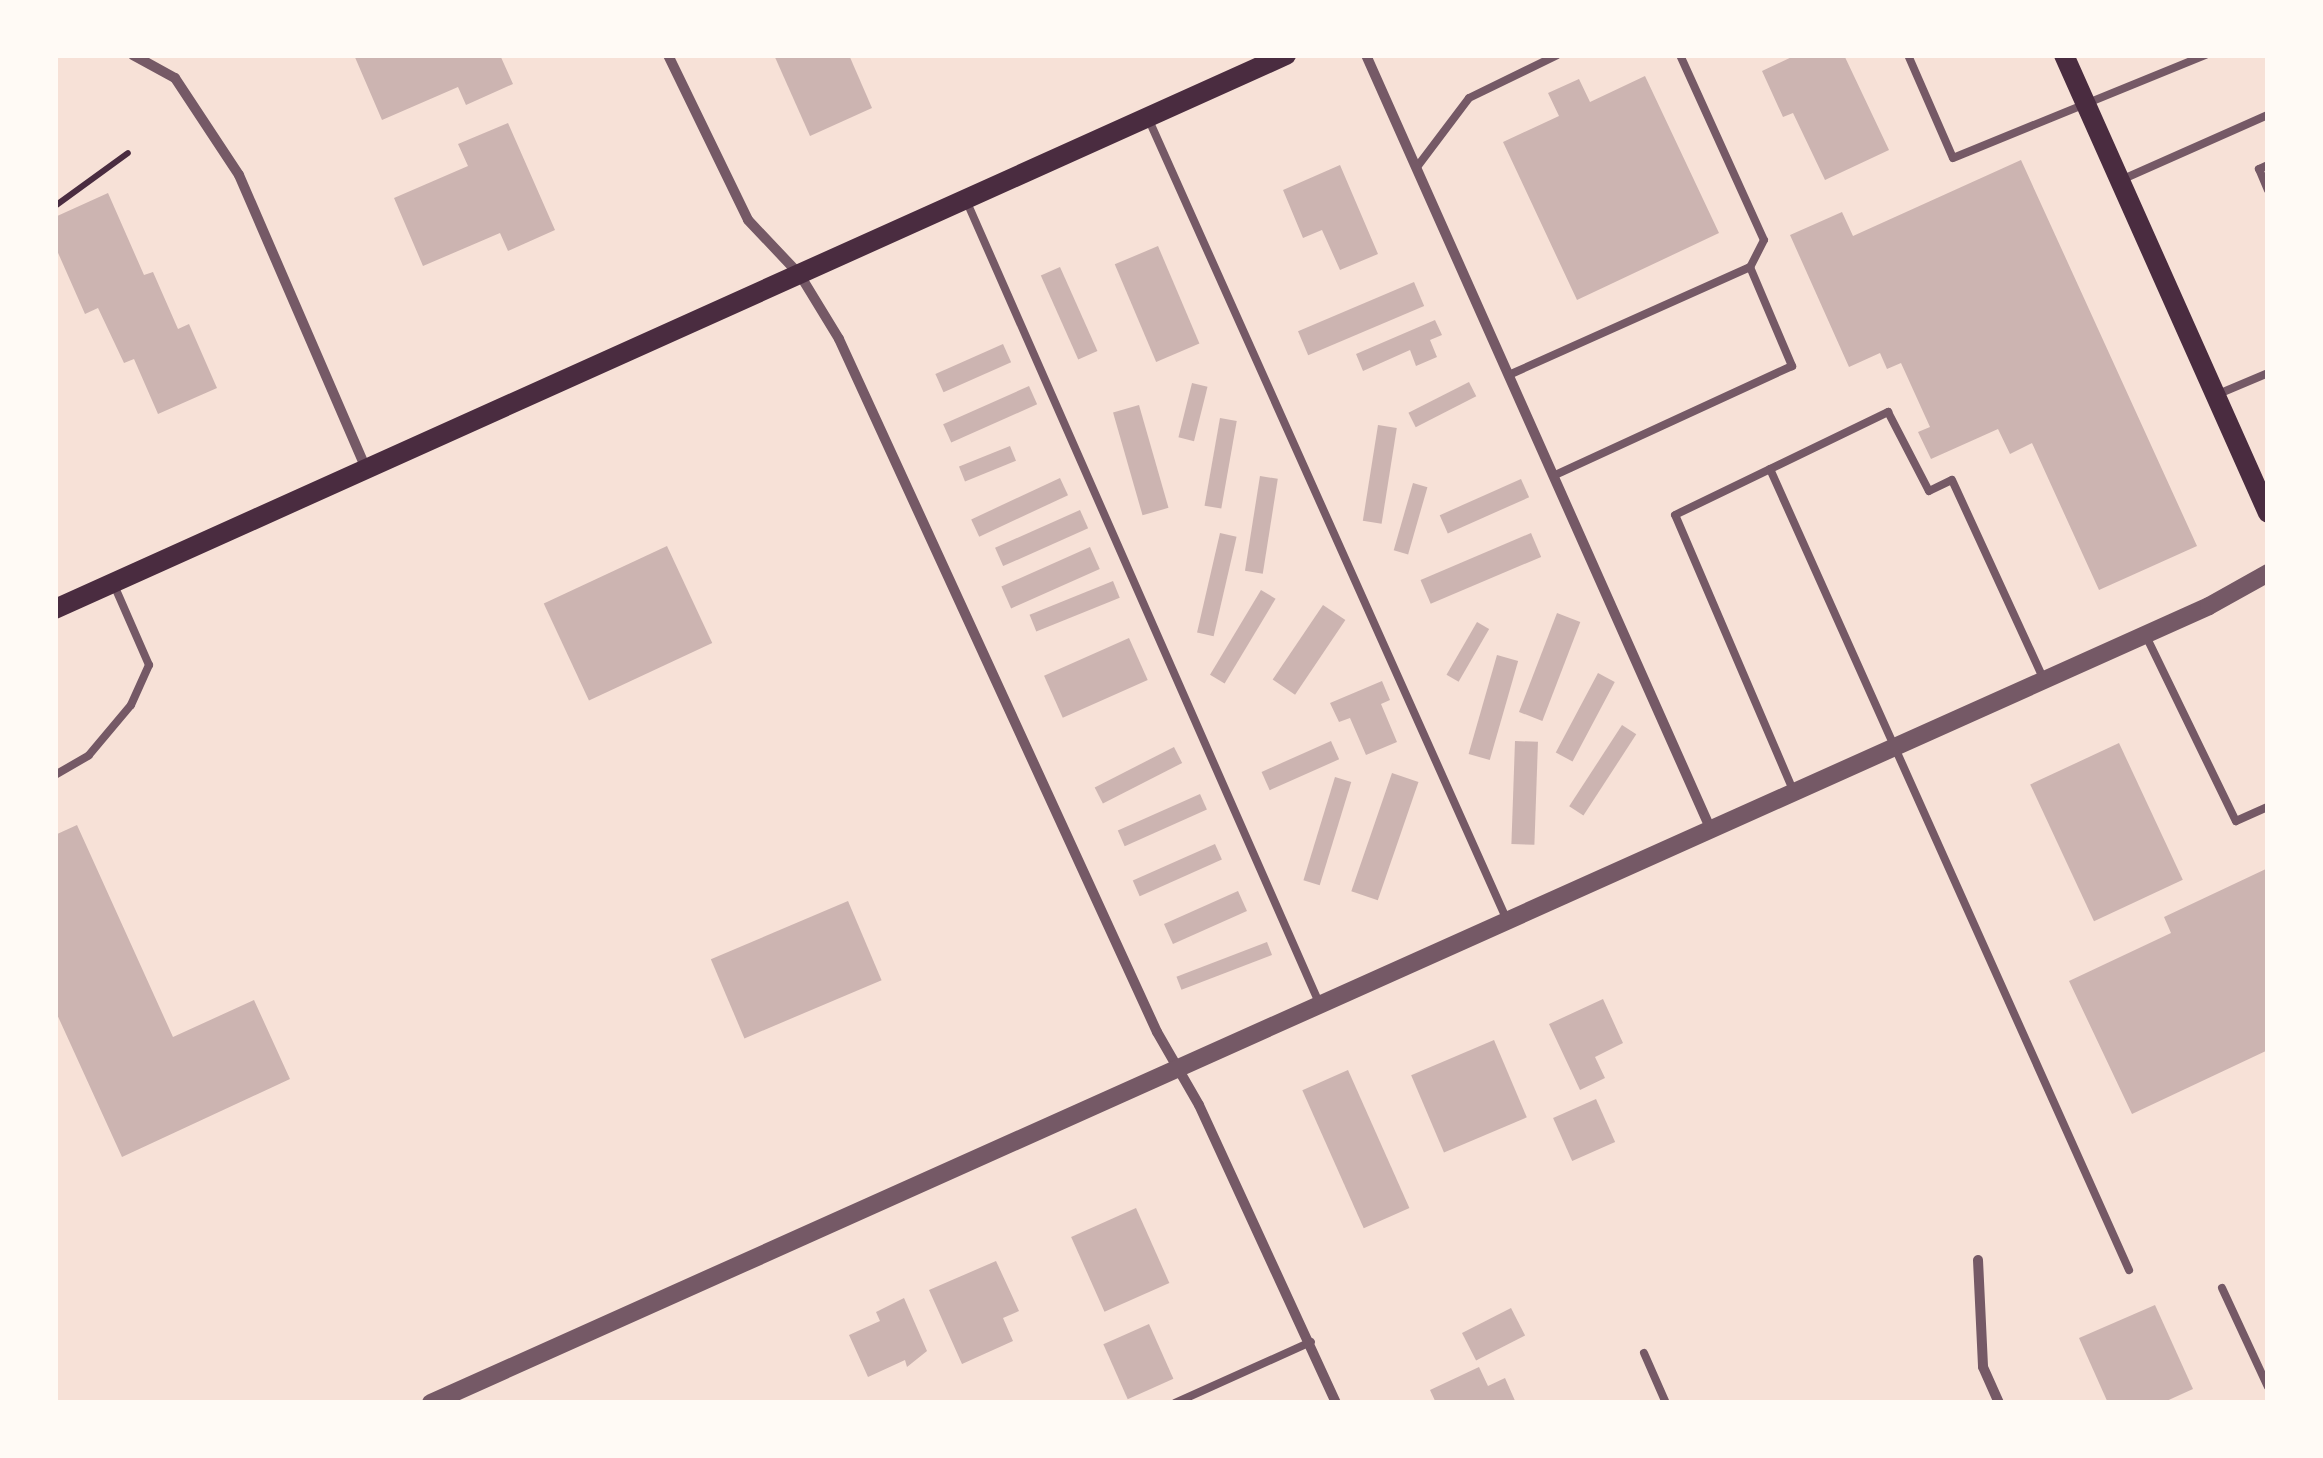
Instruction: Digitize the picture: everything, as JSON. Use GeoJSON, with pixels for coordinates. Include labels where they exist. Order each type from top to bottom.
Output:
{"type":"FeatureCollection","features":[{"type":"Feature","properties":{"kind":"main road"},"geometry":{"type":"LineString","coordinates":[[55,610],[1286,55]]}},
{"type":"Feature","properties":{"kind":"main road"},"geometry":{"type":"LineString","coordinates":[[2064,55],[2268,513]]}},
{"type":"Feature","properties":{"kind":"street"},"geometry":{"type":"LineString","coordinates":[[133,55],[174,78],[239,175],[366,470]]}},
{"type":"Feature","properties":{"kind":"street"},"geometry":{"type":"LineString","coordinates":[[668,55],[748,220],[800,275],[839,339],[1150,1018],[1180,1068],[1311,1342],[1336,1403]]}},
{"type":"Feature","properties":{"kind":"street"},"geometry":{"type":"LineString","coordinates":[[1366,55],[1511,374],[1710,830]]}},
{"type":"Feature","properties":{"kind":"street"},"geometry":{"type":"LineString","coordinates":[[431,1403],[2146,634],[2268,574]]}},
{"type":"Feature","properties":{"kind":"street"},"geometry":{"type":"LineString","coordinates":[[1978,1260],[1982,1367],[1999,1403]]}},
{"type":"Feature","properties":{"kind":"lane"},"geometry":{"type":"LineString","coordinates":[[1416,167],[1469,98],[1557,55]]}},
{"type":"Feature","properties":{"kind":"lane"},"geometry":{"type":"LineString","coordinates":[[1511,374],[1750,268],[1764,240],[1680,55]]}},
{"type":"Feature","properties":{"kind":"lane"},"geometry":{"type":"LineString","coordinates":[[1908,55],[1953,158],[2206,55]]}},
{"type":"Feature","properties":{"kind":"lane"},"geometry":{"type":"LineString","coordinates":[[2121,180],[2268,114]]}},
{"type":"Feature","properties":{"kind":"lane"},"geometry":{"type":"LineString","coordinates":[[1148,118],[1507,920]]}},
{"type":"Feature","properties":{"kind":"lane"},"geometry":{"type":"LineString","coordinates":[[2268,164],[2259,169],[2268,190]]}},
{"type":"Feature","properties":{"kind":"lane"},"geometry":{"type":"LineString","coordinates":[[966,200],[1320,1005]]}},
{"type":"Feature","properties":{"kind":"lane"},"geometry":{"type":"LineString","coordinates":[[1555,476],[1792,366],[1750,268]]}},
{"type":"Feature","properties":{"kind":"lane"},"geometry":{"type":"LineString","coordinates":[[2216,395],[2268,373]]}},
{"type":"Feature","properties":{"kind":"lane"},"geometry":{"type":"LineString","coordinates":[[1794,792],[1674,516],[1888,412],[1928,490],[1952,480],[2044,680]]}},
{"type":"Feature","properties":{"kind":"lane"},"geometry":{"type":"LineString","coordinates":[[1770,469],[2129,1270]]}},
{"type":"Feature","properties":{"kind":"lane"},"geometry":{"type":"LineString","coordinates":[[55,776],[88,754],[121,717],[148,665],[113,583]]}},
{"type":"Feature","properties":{"kind":"lane"},"geometry":{"type":"LineString","coordinates":[[2146,634],[2236,821],[2268,807]]}},
{"type":"Feature","properties":{"kind":"lane"},"geometry":{"type":"LineString","coordinates":[[2222,1288],[2268,1387]]}},
{"type":"Feature","properties":{"kind":"lane"},"geometry":{"type":"LineString","coordinates":[[1175,1403],[1311,1342]]}},
{"type":"Feature","properties":{"kind":"lane"},"geometry":{"type":"LineString","coordinates":[[1644,1353],[1666,1403]]}},
{"type":"Feature","properties":{"kind":"path"},"geometry":{"type":"LineString","coordinates":[[55,206],[128,153]]}},
{"type":"Feature","properties":{"kind":"building"},"geometry":{"type":"Polygon","coordinates":[[[354,55],[500,55],[513,84],[466,105],[458,87],[382,120],[354,55]]]}},
{"type":"Feature","properties":{"kind":"building"},"geometry":{"type":"Polygon","coordinates":[[[774,55],[849,55],[872,108],[810,136],[774,55]]]}},
{"type":"Feature","properties":{"kind":"building"},"geometry":{"type":"Polygon","coordinates":[[[1796,55],[1844,55],[1889,150],[1825,180],[1793,113],[1783,117],[1762,71],[1796,55]]]}},
{"type":"Feature","properties":{"kind":"building"},"geometry":{"type":"Polygon","coordinates":[[[1645,76],[1719,233],[1577,300],[1503,142],[1559,116],[1548,93],[1579,79],[1590,102],[1645,76]]]}},
{"type":"Feature","properties":{"kind":"building"},"geometry":{"type":"Polygon","coordinates":[[[508,123],[555,230],[508,251],[500,233],[423,266],[394,198],[468,166],[458,144],[508,123]]]}},
{"type":"Feature","properties":{"kind":"building"},"geometry":{"type":"Polygon","coordinates":[[[2021,160],[2197,546],[2099,590],[2032,443],[2010,454],[1998,429],[1931,459],[1918,432],[1930,427],[1901,363],[1887,369],[1880,353],[1849,367],[1790,235],[1842,212],[1853,236],[2021,160]]]}},
{"type":"Feature","properties":{"kind":"building"},"geometry":{"type":"Polygon","coordinates":[[[1340,165],[1378,254],[1340,270],[1322,230],[1303,238],[1283,190],[1340,165]]]}},
{"type":"Feature","properties":{"kind":"building"},"geometry":{"type":"Polygon","coordinates":[[[108,193],[144,275],[153,272],[178,329],[189,324],[217,388],[158,414],[134,359],[124,363],[98,308],[85,314],[55,246],[55,217],[108,193]]]}},
{"type":"Feature","properties":{"kind":"building"},"geometry":{"type":"Polygon","coordinates":[[[1158,246],[1199,344],[1156,362],[1115,264],[1158,246]]]}},
{"type":"Feature","properties":{"kind":"building"},"geometry":{"type":"Polygon","coordinates":[[[1060,267],[1097,351],[1078,360],[1041,276],[1060,267]]]}},
{"type":"Feature","properties":{"kind":"building"},"geometry":{"type":"Polygon","coordinates":[[[1414,282],[1424,306],[1308,355],[1298,331],[1414,282]]]}},
{"type":"Feature","properties":{"kind":"building"},"geometry":{"type":"Polygon","coordinates":[[[1435,320],[1442,335],[1430,340],[1437,357],[1416,366],[1410,350],[1363,371],[1356,354],[1435,320]]]}},
{"type":"Feature","properties":{"kind":"building"},"geometry":{"type":"Polygon","coordinates":[[[1003,344],[1011,362],[944,392],[935,374],[1003,344]]]}},
{"type":"Feature","properties":{"kind":"building"},"geometry":{"type":"Polygon","coordinates":[[[1469,382],[1476,396],[1416,427],[1408,413],[1469,382]]]}},
{"type":"Feature","properties":{"kind":"building"},"geometry":{"type":"Polygon","coordinates":[[[1192,383],[1208,387],[1194,441],[1178,437],[1192,383]]]}},
{"type":"Feature","properties":{"kind":"building"},"geometry":{"type":"Polygon","coordinates":[[[1029,386],[1037,404],[951,443],[943,424],[1029,386]]]}},
{"type":"Feature","properties":{"kind":"building"},"geometry":{"type":"Polygon","coordinates":[[[1139,405],[1168,508],[1143,515],[1113,412],[1139,405]]]}},
{"type":"Feature","properties":{"kind":"building"},"geometry":{"type":"Polygon","coordinates":[[[1220,418],[1237,421],[1221,509],[1205,506],[1220,418]]]}},
{"type":"Feature","properties":{"kind":"building"},"geometry":{"type":"Polygon","coordinates":[[[1378,425],[1397,428],[1382,524],[1363,521],[1378,425]]]}},
{"type":"Feature","properties":{"kind":"building"},"geometry":{"type":"Polygon","coordinates":[[[1010,446],[1016,461],[965,481],[959,467],[1010,446]]]}},
{"type":"Feature","properties":{"kind":"building"},"geometry":{"type":"Polygon","coordinates":[[[1260,476],[1278,479],[1263,574],[1245,571],[1260,476]]]}},
{"type":"Feature","properties":{"kind":"building"},"geometry":{"type":"Polygon","coordinates":[[[1060,478],[1068,495],[979,537],[971,519],[1060,478]]]}},
{"type":"Feature","properties":{"kind":"building"},"geometry":{"type":"Polygon","coordinates":[[[1521,479],[1529,497],[1448,533],[1440,515],[1521,479]]]}},
{"type":"Feature","properties":{"kind":"building"},"geometry":{"type":"Polygon","coordinates":[[[1413,483],[1427,487],[1408,554],[1394,550],[1413,483]]]}},
{"type":"Feature","properties":{"kind":"building"},"geometry":{"type":"Polygon","coordinates":[[[1080,510],[1088,528],[1003,566],[995,548],[1080,510]]]}},
{"type":"Feature","properties":{"kind":"building"},"geometry":{"type":"Polygon","coordinates":[[[1220,533],[1237,537],[1214,636],[1197,632],[1220,533]]]}},
{"type":"Feature","properties":{"kind":"building"},"geometry":{"type":"Polygon","coordinates":[[[1531,533],[1541,557],[1431,604],[1421,580],[1531,533]]]}},
{"type":"Feature","properties":{"kind":"building"},"geometry":{"type":"Polygon","coordinates":[[[667,546],[712,643],[589,700],[544,603],[667,546]]]}},
{"type":"Feature","properties":{"kind":"building"},"geometry":{"type":"Polygon","coordinates":[[[1090,547],[1100,569],[1011,608],[1001,586],[1090,547]]]}},
{"type":"Feature","properties":{"kind":"building"},"geometry":{"type":"Polygon","coordinates":[[[1113,581],[1120,598],[1036,631],[1030,615],[1113,581]]]}},
{"type":"Feature","properties":{"kind":"building"},"geometry":{"type":"Polygon","coordinates":[[[1261,590],[1276,599],[1225,684],[1210,675],[1261,590]]]}},
{"type":"Feature","properties":{"kind":"building"},"geometry":{"type":"Polygon","coordinates":[[[1323,605],[1345,620],[1295,695],[1273,680],[1323,605]]]}},
{"type":"Feature","properties":{"kind":"building"},"geometry":{"type":"Polygon","coordinates":[[[1557,613],[1580,622],[1542,721],[1519,712],[1557,613]]]}},
{"type":"Feature","properties":{"kind":"building"},"geometry":{"type":"Polygon","coordinates":[[[1477,622],[1489,629],[1459,682],[1446,675],[1477,622]]]}},
{"type":"Feature","properties":{"kind":"building"},"geometry":{"type":"Polygon","coordinates":[[[1129,638],[1148,680],[1063,718],[1044,676],[1129,638]]]}},
{"type":"Feature","properties":{"kind":"building"},"geometry":{"type":"Polygon","coordinates":[[[1497,655],[1518,661],[1490,760],[1469,754],[1497,655]]]}},
{"type":"Feature","properties":{"kind":"building"},"geometry":{"type":"Polygon","coordinates":[[[1598,673],[1615,682],[1573,761],[1556,752],[1598,673]]]}},
{"type":"Feature","properties":{"kind":"building"},"geometry":{"type":"Polygon","coordinates":[[[1382,681],[1390,700],[1381,704],[1397,742],[1366,755],[1350,718],[1339,722],[1330,703],[1382,681]]]}},
{"type":"Feature","properties":{"kind":"building"},"geometry":{"type":"Polygon","coordinates":[[[1622,725],[1636,734],[1583,816],[1569,806],[1622,725]]]}},
{"type":"Feature","properties":{"kind":"building"},"geometry":{"type":"Polygon","coordinates":[[[1331,741],[1339,759],[1270,790],[1262,772],[1331,741]]]}},
{"type":"Feature","properties":{"kind":"building"},"geometry":{"type":"Polygon","coordinates":[[[1515,741],[1538,742],[1534,845],[1511,844],[1515,741]]]}},
{"type":"Feature","properties":{"kind":"building"},"geometry":{"type":"Polygon","coordinates":[[[2119,743],[2183,880],[2094,921],[2030,784],[2119,743]]]}},
{"type":"Feature","properties":{"kind":"building"},"geometry":{"type":"Polygon","coordinates":[[[1174,747],[1182,763],[1103,803],[1095,787],[1174,747]]]}},
{"type":"Feature","properties":{"kind":"building"},"geometry":{"type":"Polygon","coordinates":[[[1392,773],[1418,782],[1378,900],[1351,891],[1392,773]]]}},
{"type":"Feature","properties":{"kind":"building"},"geometry":{"type":"Polygon","coordinates":[[[1335,777],[1351,782],[1320,885],[1303,880],[1335,777]]]}},
{"type":"Feature","properties":{"kind":"building"},"geometry":{"type":"Polygon","coordinates":[[[1200,794],[1207,810],[1125,846],[1118,831],[1200,794]]]}},
{"type":"Feature","properties":{"kind":"building"},"geometry":{"type":"Polygon","coordinates":[[[77,825],[173,1037],[254,1000],[290,1079],[122,1157],[55,1010],[55,835],[77,825]]]}},
{"type":"Feature","properties":{"kind":"building"},"geometry":{"type":"Polygon","coordinates":[[[1215,844],[1222,860],[1140,896],[1133,881],[1215,844]]]}},
{"type":"Feature","properties":{"kind":"building"},"geometry":{"type":"Polygon","coordinates":[[[2268,868],[2268,1050],[2132,1114],[2069,981],[2171,933],[2164,917],[2268,868]]]}},
{"type":"Feature","properties":{"kind":"building"},"geometry":{"type":"Polygon","coordinates":[[[1238,891],[1247,911],[1173,944],[1164,924],[1238,891]]]}},
{"type":"Feature","properties":{"kind":"building"},"geometry":{"type":"Polygon","coordinates":[[[848,901],[882,980],[744,1038],[711,959],[848,901]]]}},
{"type":"Feature","properties":{"kind":"building"},"geometry":{"type":"Polygon","coordinates":[[[1267,942],[1272,955],[1181,990],[1176,977],[1267,942]]]}},
{"type":"Feature","properties":{"kind":"building"},"geometry":{"type":"Polygon","coordinates":[[[1603,999],[1623,1043],[1595,1057],[1605,1078],[1580,1090],[1549,1024],[1603,999]]]}},
{"type":"Feature","properties":{"kind":"building"},"geometry":{"type":"Polygon","coordinates":[[[1494,1040],[1527,1117],[1444,1152],[1411,1075],[1494,1040]]]}},
{"type":"Feature","properties":{"kind":"building"},"geometry":{"type":"Polygon","coordinates":[[[1348,1070],[1409,1208],[1364,1228],[1302,1090],[1348,1070]]]}},
{"type":"Feature","properties":{"kind":"building"},"geometry":{"type":"Polygon","coordinates":[[[1596,1099],[1615,1142],[1572,1161],[1553,1118],[1596,1099]]]}},
{"type":"Feature","properties":{"kind":"building"},"geometry":{"type":"Polygon","coordinates":[[[1136,1208],[1169,1283],[1104,1312],[1071,1237],[1136,1208]]]}},
{"type":"Feature","properties":{"kind":"building"},"geometry":{"type":"Polygon","coordinates":[[[996,1261],[1019,1311],[1003,1318],[1013,1341],[962,1364],[929,1290],[996,1261]]]}},
{"type":"Feature","properties":{"kind":"building"},"geometry":{"type":"Polygon","coordinates":[[[904,1298],[927,1351],[907,1367],[905,1360],[868,1377],[849,1335],[880,1321],[876,1312],[904,1298]]]}},
{"type":"Feature","properties":{"kind":"building"},"geometry":{"type":"Polygon","coordinates":[[[2155,1305],[2193,1389],[2162,1403],[2108,1403],[2079,1338],[2155,1305]]]}},
{"type":"Feature","properties":{"kind":"building"},"geometry":{"type":"Polygon","coordinates":[[[1511,1308],[1525,1336],[1476,1361],[1462,1333],[1511,1308]]]}},
{"type":"Feature","properties":{"kind":"building"},"geometry":{"type":"Polygon","coordinates":[[[1149,1324],[1173,1379],[1128,1399],[1103,1344],[1149,1324]]]}},
{"type":"Feature","properties":{"kind":"building"},"geometry":{"type":"Polygon","coordinates":[[[1479,1367],[1488,1386],[1505,1378],[1516,1403],[1436,1403],[1430,1390],[1479,1367]]]}}]}
